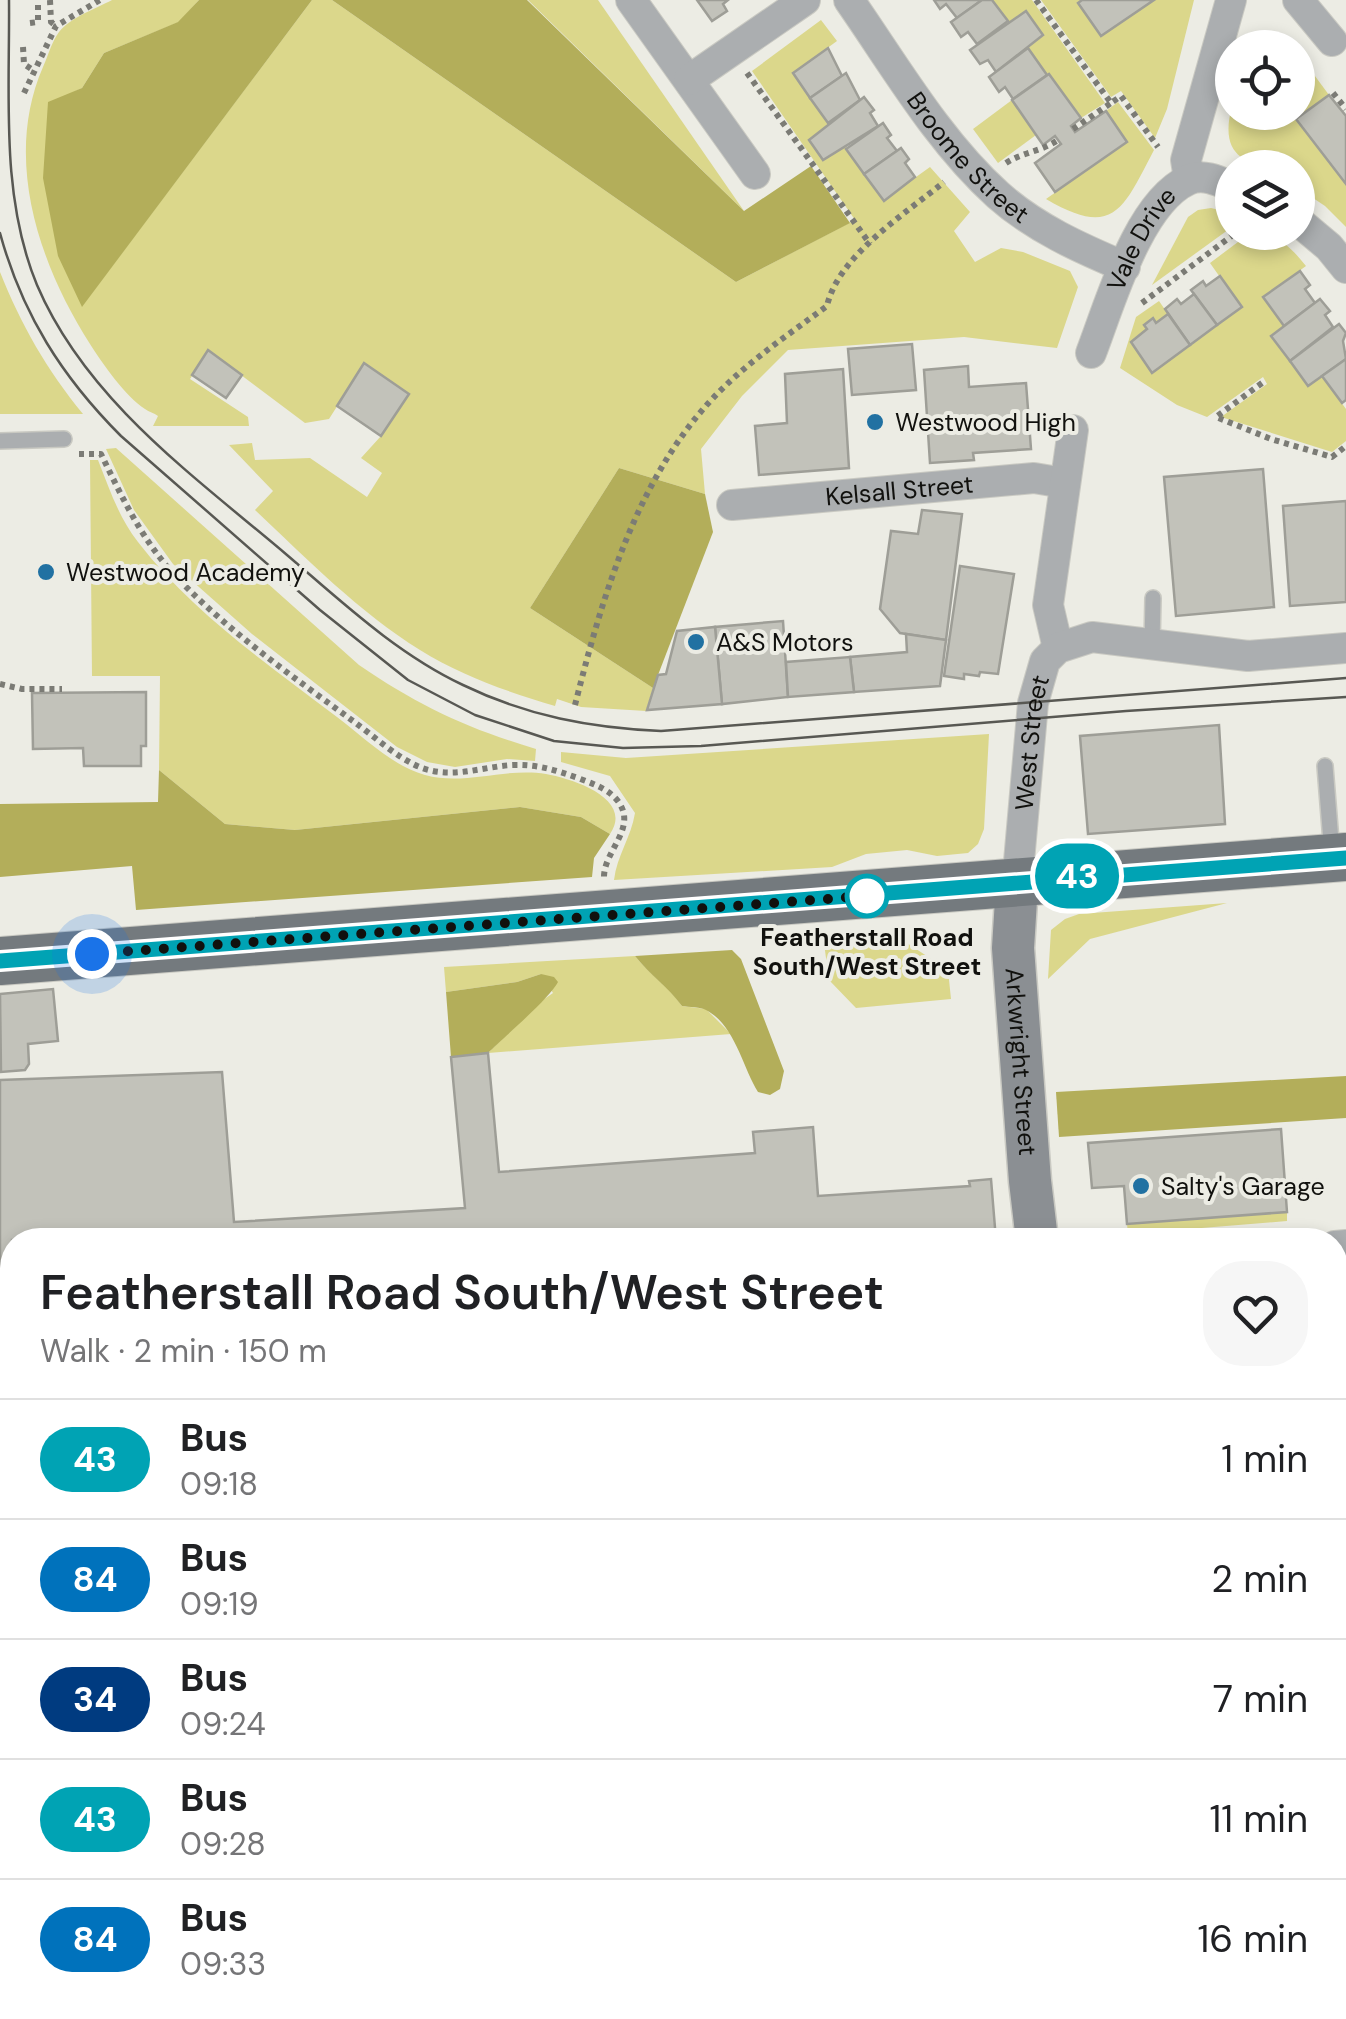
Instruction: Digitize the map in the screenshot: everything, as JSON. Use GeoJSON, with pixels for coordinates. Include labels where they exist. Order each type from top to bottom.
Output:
{"type":"FeatureCollection","features":[{"type":"Feature","properties":{"kind":"main road"},"geometry":{"type":"LineString","coordinates":[[0,961],[1339,858]]}},
{"type":"Feature","properties":{"kind":"street"},"geometry":{"type":"LineString","coordinates":[[632,0],[755,174]]}},
{"type":"Feature","properties":{"kind":"street"},"geometry":{"type":"LineString","coordinates":[[689,80],[805,0]]}},
{"type":"Feature","properties":{"kind":"street","name":"Broome Street"},"geometry":{"type":"LineString","coordinates":[[849,0],[965,163],[1000,197],[1060,238],[1125,267]]}},
{"type":"Feature","properties":{"kind":"street"},"geometry":{"type":"LineString","coordinates":[[1190,179],[1186,160],[1231,0]]}},
{"type":"Feature","properties":{"kind":"street"},"geometry":{"type":"LineString","coordinates":[[1298,0],[1332,41]]}},
{"type":"Feature","properties":{"kind":"street","name":"Vale Drive"},"geometry":{"type":"LineString","coordinates":[[1091,353],[1125,267],[1162,198],[1190,179],[1203,177],[1215,181]]}},
{"type":"Feature","properties":{"kind":"street"},"geometry":{"type":"LineString","coordinates":[[1315,236],[1346,268]]}},
{"type":"Feature","properties":{"kind":"street","name":"West Street"},"geometry":{"type":"LineString","coordinates":[[1017,884],[1034,702],[1046,661],[1058,648],[1048,605],[1073,430]]}},
{"type":"Feature","properties":{"kind":"street","name":"Kelsall Street"},"geometry":{"type":"LineString","coordinates":[[732,505],[1034,478],[1064,483]]}},
{"type":"Feature","properties":{"kind":"street"},"geometry":{"type":"LineString","coordinates":[[1058,648],[1092,637],[1248,656],[1346,648]]}},
{"type":"Feature","properties":{"kind":"street","name":"Arkwright Street"},"geometry":{"type":"LineString","coordinates":[[1017,884],[1012,948],[1036,1228]]}},
{"type":"Feature","properties":{"kind":"lane"},"geometry":{"type":"LineString","coordinates":[[0,441],[64,439]]}},
{"type":"Feature","properties":{"kind":"lane"},"geometry":{"type":"LineString","coordinates":[[1152,645],[1153,598]]}},
{"type":"Feature","properties":{"kind":"lane"},"geometry":{"type":"LineString","coordinates":[[1325,766],[1339,858]]}},
{"type":"Feature","properties":{"kind":"path"},"geometry":{"type":"LineString","coordinates":[[30,22],[38,22],[38,0]]}},
{"type":"Feature","properties":{"kind":"path"},"geometry":{"type":"LineString","coordinates":[[50,0],[51,22],[56,26]]}},
{"type":"Feature","properties":{"kind":"path"},"geometry":{"type":"LineString","coordinates":[[24,92],[56,26],[100,0]]}},
{"type":"Feature","properties":{"kind":"path"},"geometry":{"type":"LineString","coordinates":[[1036,0],[1110,103]]}},
{"type":"Feature","properties":{"kind":"path"},"geometry":{"type":"LineString","coordinates":[[23,47],[24,64],[33,70]]}},
{"type":"Feature","properties":{"kind":"path"},"geometry":{"type":"LineString","coordinates":[[743,68],[870,244]]}},
{"type":"Feature","properties":{"kind":"path"},"geometry":{"type":"LineString","coordinates":[[1333,93],[1346,110]]}},
{"type":"Feature","properties":{"kind":"path"},"geometry":{"type":"LineString","coordinates":[[1073,129],[1121,96],[1161,152]]}},
{"type":"Feature","properties":{"kind":"path"},"geometry":{"type":"LineString","coordinates":[[996,170],[1020,154],[1041,151],[1058,140]]}},
{"type":"Feature","properties":{"kind":"path"},"geometry":{"type":"LineString","coordinates":[[575,705],[616,562],[643,504],[692,424],[723,388],[827,306],[842,272],[949,178]]}},
{"type":"Feature","properties":{"kind":"path"},"geometry":{"type":"LineString","coordinates":[[1138,306],[1215,249]]}},
{"type":"Feature","properties":{"kind":"path"},"geometry":{"type":"LineString","coordinates":[[1262,384],[1216,418],[1271,440],[1332,457],[1346,446]]}},
{"type":"Feature","properties":{"kind":"path"},"geometry":{"type":"LineString","coordinates":[[72,454],[101,454],[131,515],[172,571],[294,677],[421,768],[454,774],[509,765],[542,765],[602,787],[625,813],[622,837],[604,864],[603,888]]}},
{"type":"Feature","properties":{"kind":"path"},"geometry":{"type":"LineString","coordinates":[[0,684],[22,690],[62,689]]}},
{"type":"Feature","properties":{"kind":"path"},"geometry":{"type":"LineString","coordinates":[[542,755],[542,765]]}},
{"type":"Feature","properties":{"kind":"shaded area"},"geometry":{"type":"Polygon","coordinates":[[[112,0],[199,0],[179,22],[104,53],[82,88],[64,97],[82,306],[312,0],[332,0],[736,282],[855,220],[752,71],[821,20],[837,41],[793,73],[884,200],[930,167],[970,212],[954,231],[975,262],[1001,248],[1023,252],[1070,271],[1078,287],[1057,348],[964,337],[788,350],[742,396],[701,449],[705,494],[619,468],[530,608],[653,688],[646,711],[581,707],[557,699],[555,706],[452,668],[420,650],[355,602],[255,510],[273,491],[229,445],[252,443],[255,460],[310,458],[367,497],[382,473],[361,458],[381,436],[408,393],[364,364],[329,419],[305,423],[209,351],[190,379],[248,417],[249,426],[153,426],[158,416],[130,396],[90,344],[42,245],[32,210],[26,138],[31,102],[57,36],[77,18],[112,0]]]}},
{"type":"Feature","properties":{"kind":"shaded area"},"geometry":{"type":"Polygon","coordinates":[[[199,0],[312,0],[82,307],[58,256],[43,178],[48,102],[82,88],[104,53],[178,22],[199,0]]]}},
{"type":"Feature","properties":{"kind":"shaded area"},"geometry":{"type":"Polygon","coordinates":[[[332,0],[527,0],[744,211],[811,166],[850,223],[736,282],[332,0]]]}},
{"type":"Feature","properties":{"kind":"shaded area"},"geometry":{"type":"Polygon","coordinates":[[[528,0],[598,0],[744,211],[528,0]]]}},
{"type":"Feature","properties":{"kind":"shaded area"},"geometry":{"type":"Polygon","coordinates":[[[992,0],[1032,0],[1105,103],[1081,118],[1026,47],[1043,35],[1027,11],[1009,23],[992,0]]]}},
{"type":"Feature","properties":{"kind":"shaded area"},"geometry":{"type":"Polygon","coordinates":[[[1041,0],[1082,0],[1101,36],[1154,0],[1194,0],[1167,109],[1155,138],[1121,91],[1111,97],[1041,0]]]}},
{"type":"Feature","properties":{"kind":"shaded area"},"geometry":{"type":"Polygon","coordinates":[[[1315,76],[1329,95],[1315,106],[1315,76]]]}},
{"type":"Feature","properties":{"kind":"shaded area"},"geometry":{"type":"Polygon","coordinates":[[[1012,100],[1036,135],[998,163],[973,129],[1012,100]]]}},
{"type":"Feature","properties":{"kind":"shaded area"},"geometry":{"type":"Polygon","coordinates":[[[1118,102],[1154,150],[1124,202],[1102,217],[1087,217],[1046,199],[1127,142],[1106,111],[1118,102]]]}},
{"type":"Feature","properties":{"kind":"shaded area"},"geometry":{"type":"Polygon","coordinates":[[[1229,130],[1305,130],[1346,184],[1346,227],[1315,199],[1315,150],[1234,150],[1229,130]]]}},
{"type":"Feature","properties":{"kind":"shaded area"},"geometry":{"type":"Polygon","coordinates":[[[1215,209],[1215,239],[1152,285],[1188,217],[1198,210],[1215,209]]]}},
{"type":"Feature","properties":{"kind":"shaded area"},"geometry":{"type":"Polygon","coordinates":[[[1227,250],[1292,250],[1306,266],[1263,297],[1284,326],[1272,336],[1308,386],[1322,376],[1346,409],[1346,441],[1332,452],[1221,417],[1267,384],[1263,377],[1207,417],[1177,405],[1120,368],[1136,317],[1159,301],[1168,314],[1156,323],[1153,319],[1144,324],[1147,329],[1131,342],[1152,373],[1241,307],[1210,263],[1227,250]]]}},
{"type":"Feature","properties":{"kind":"shaded area"},"geometry":{"type":"Polygon","coordinates":[[[0,272],[36,346],[83,414],[0,414],[0,272]]]}},
{"type":"Feature","properties":{"kind":"shaded area"},"geometry":{"type":"Polygon","coordinates":[[[116,448],[359,665],[444,714],[536,749],[535,761],[507,759],[455,767],[427,762],[397,747],[252,634],[173,564],[134,510],[106,449],[116,448]]]}},
{"type":"Feature","properties":{"kind":"shaded area"},"geometry":{"type":"Polygon","coordinates":[[[90,460],[98,460],[131,533],[182,591],[232,636],[379,750],[413,771],[440,778],[531,772],[585,786],[608,801],[614,811],[610,834],[581,817],[520,807],[295,830],[225,824],[159,770],[160,676],[92,676],[90,460]]]}},
{"type":"Feature","properties":{"kind":"shaded area"},"geometry":{"type":"Polygon","coordinates":[[[619,468],[705,494],[713,532],[653,688],[530,608],[619,468]]]}},
{"type":"Feature","properties":{"kind":"shaded area"},"geometry":{"type":"Polygon","coordinates":[[[989,734],[984,829],[978,844],[968,853],[937,856],[907,850],[866,854],[832,867],[614,880],[635,813],[610,776],[561,762],[561,752],[626,758],[989,734]]]}},
{"type":"Feature","properties":{"kind":"shaded area"},"geometry":{"type":"Polygon","coordinates":[[[159,770],[225,824],[295,830],[520,807],[581,817],[610,834],[594,858],[592,877],[136,910],[132,866],[0,877],[0,804],[158,802],[159,770]]]}},
{"type":"Feature","properties":{"kind":"shaded area"},"geometry":{"type":"Polygon","coordinates":[[[1227,903],[1090,939],[1048,979],[1051,930],[1065,919],[1079,914],[1227,903]]]}},
{"type":"Feature","properties":{"kind":"shaded area"},"geometry":{"type":"Polygon","coordinates":[[[905,930],[907,943],[948,970],[951,999],[856,1008],[829,980],[823,936],[905,930]]]}},
{"type":"Feature","properties":{"kind":"shaded area"},"geometry":{"type":"Polygon","coordinates":[[[732,950],[741,959],[784,1071],[780,1089],[770,1095],[758,1092],[724,1025],[704,1009],[682,1006],[635,956],[732,950]]]}},
{"type":"Feature","properties":{"kind":"shaded area"},"geometry":{"type":"Polygon","coordinates":[[[635,956],[682,1006],[706,1009],[731,1034],[488,1053],[553,993],[541,974],[517,982],[446,992],[444,967],[635,956]]]}},
{"type":"Feature","properties":{"kind":"shaded area"},"geometry":{"type":"Polygon","coordinates":[[[541,974],[558,982],[488,1053],[451,1057],[446,992],[517,982],[541,974]]]}},
{"type":"Feature","properties":{"kind":"shaded area"},"geometry":{"type":"Polygon","coordinates":[[[1346,1076],[1346,1118],[1059,1137],[1056,1092],[1346,1076]]]}},
{"type":"Feature","properties":{"kind":"shaded area"},"geometry":{"type":"Polygon","coordinates":[[[1287,1212],[1287,1221],[1201,1228],[1127,1228],[1127,1224],[1287,1212]]]}},
{"type":"Feature","properties":{"kind":"building"},"geometry":{"type":"Polygon","coordinates":[[[697,0],[728,0],[723,4],[727,11],[712,21],[697,0]]]}},
{"type":"Feature","properties":{"kind":"building"},"geometry":{"type":"Polygon","coordinates":[[[934,0],[982,0],[957,18],[946,4],[940,9],[934,0]]]}},
{"type":"Feature","properties":{"kind":"building"},"geometry":{"type":"Polygon","coordinates":[[[982,0],[992,0],[1008,21],[977,44],[968,32],[961,37],[951,22],[982,0]]]}},
{"type":"Feature","properties":{"kind":"building"},"geometry":{"type":"Polygon","coordinates":[[[1154,0],[1101,36],[1078,3],[1154,0]]]}},
{"type":"Feature","properties":{"kind":"building"},"geometry":{"type":"Polygon","coordinates":[[[1026,11],[1043,35],[996,72],[988,60],[980,64],[970,50],[1026,11]]]}},
{"type":"Feature","properties":{"kind":"building"},"geometry":{"type":"Polygon","coordinates":[[[828,48],[842,76],[810,98],[793,73],[828,48]]]}},
{"type":"Feature","properties":{"kind":"building"},"geometry":{"type":"Polygon","coordinates":[[[1028,48],[1047,75],[1013,99],[1005,87],[999,92],[989,77],[1028,48]]]}},
{"type":"Feature","properties":{"kind":"building"},"geometry":{"type":"Polygon","coordinates":[[[846,73],[860,100],[828,123],[810,98],[846,73]]]}},
{"type":"Feature","properties":{"kind":"building"},"geometry":{"type":"Polygon","coordinates":[[[1049,74],[1081,118],[1071,126],[1075,132],[1106,111],[1127,142],[1055,192],[1035,163],[1061,144],[1055,136],[1043,145],[1012,100],[1049,74]]]}},
{"type":"Feature","properties":{"kind":"building"},"geometry":{"type":"Polygon","coordinates":[[[1329,95],[1346,116],[1346,184],[1304,130],[1315,130],[1315,105],[1329,95]]]}},
{"type":"Feature","properties":{"kind":"building"},"geometry":{"type":"Polygon","coordinates":[[[864,97],[874,110],[870,113],[878,126],[823,160],[809,140],[864,97]]]}},
{"type":"Feature","properties":{"kind":"building"},"geometry":{"type":"Polygon","coordinates":[[[883,123],[891,135],[887,138],[897,151],[864,174],[846,149],[883,123]]]}},
{"type":"Feature","properties":{"kind":"building"},"geometry":{"type":"Polygon","coordinates":[[[901,148],[915,177],[884,201],[864,174],[901,148]]]}},
{"type":"Feature","properties":{"kind":"building"},"geometry":{"type":"Polygon","coordinates":[[[1300,271],[1310,285],[1305,289],[1315,303],[1284,326],[1263,297],[1300,271]]]}},
{"type":"Feature","properties":{"kind":"building"},"geometry":{"type":"Polygon","coordinates":[[[1220,276],[1242,307],[1217,325],[1191,290],[1220,276]]]}},
{"type":"Feature","properties":{"kind":"building"},"geometry":{"type":"Polygon","coordinates":[[[1194,294],[1217,325],[1190,345],[1165,309],[1177,299],[1181,304],[1194,294]]]}},
{"type":"Feature","properties":{"kind":"building"},"geometry":{"type":"Polygon","coordinates":[[[1320,299],[1330,311],[1325,315],[1333,327],[1290,361],[1271,336],[1320,299]]]}},
{"type":"Feature","properties":{"kind":"building"},"geometry":{"type":"Polygon","coordinates":[[[1168,314],[1190,345],[1152,373],[1131,342],[1147,329],[1144,325],[1153,318],[1156,323],[1168,314]]]}},
{"type":"Feature","properties":{"kind":"building"},"geometry":{"type":"Polygon","coordinates":[[[1339,324],[1346,333],[1346,359],[1308,386],[1290,361],[1339,324]]]}},
{"type":"Feature","properties":{"kind":"building"},"geometry":{"type":"Polygon","coordinates":[[[912,344],[916,390],[852,395],[848,349],[912,344]]]}},
{"type":"Feature","properties":{"kind":"building"},"geometry":{"type":"Polygon","coordinates":[[[208,350],[242,375],[226,398],[192,375],[208,350]]]}},
{"type":"Feature","properties":{"kind":"building"},"geometry":{"type":"Polygon","coordinates":[[[1346,359],[1346,400],[1342,403],[1322,376],[1346,359]]]}},
{"type":"Feature","properties":{"kind":"building"},"geometry":{"type":"Polygon","coordinates":[[[364,363],[409,394],[381,436],[337,406],[364,363]]]}},
{"type":"Feature","properties":{"kind":"building"},"geometry":{"type":"Polygon","coordinates":[[[968,366],[969,387],[1026,383],[1031,449],[973,453],[974,460],[930,463],[924,370],[968,366]]]}},
{"type":"Feature","properties":{"kind":"building"},"geometry":{"type":"Polygon","coordinates":[[[843,369],[849,468],[759,475],[755,426],[787,423],[785,374],[843,369]]]}},
{"type":"Feature","properties":{"kind":"building"},"geometry":{"type":"Polygon","coordinates":[[[1263,469],[1274,607],[1176,616],[1164,477],[1263,469]]]}},
{"type":"Feature","properties":{"kind":"building"},"geometry":{"type":"Polygon","coordinates":[[[1346,501],[1346,602],[1290,606],[1283,506],[1346,501]]]}},
{"type":"Feature","properties":{"kind":"building"},"geometry":{"type":"Polygon","coordinates":[[[922,510],[962,514],[946,640],[900,633],[880,609],[891,531],[918,534],[922,510]]]}},
{"type":"Feature","properties":{"kind":"building"},"geometry":{"type":"Polygon","coordinates":[[[960,566],[1014,574],[998,674],[964,674],[964,679],[944,676],[960,566]]]}},
{"type":"Feature","properties":{"kind":"building"},"geometry":{"type":"Polygon","coordinates":[[[783,621],[788,697],[722,704],[715,627],[783,621]]]}},
{"type":"Feature","properties":{"kind":"building"},"geometry":{"type":"Polygon","coordinates":[[[715,627],[722,704],[647,710],[658,675],[666,674],[677,631],[715,627]]]}},
{"type":"Feature","properties":{"kind":"building"},"geometry":{"type":"Polygon","coordinates":[[[906,634],[946,640],[940,686],[854,692],[850,657],[907,652],[906,634]]]}},
{"type":"Feature","properties":{"kind":"building"},"geometry":{"type":"Polygon","coordinates":[[[850,657],[854,692],[788,697],[786,662],[850,657]]]}},
{"type":"Feature","properties":{"kind":"building"},"geometry":{"type":"Polygon","coordinates":[[[146,692],[146,746],[141,746],[141,766],[84,766],[83,748],[33,749],[32,693],[146,692]]]}},
{"type":"Feature","properties":{"kind":"building"},"geometry":{"type":"Polygon","coordinates":[[[1219,725],[1225,824],[1088,834],[1080,736],[1219,725]]]}},
{"type":"Feature","properties":{"kind":"building"},"geometry":{"type":"Polygon","coordinates":[[[53,989],[58,1041],[28,1044],[29,1064],[25,1070],[1,1072],[0,994],[53,989]]]}},
{"type":"Feature","properties":{"kind":"building"},"geometry":{"type":"Polygon","coordinates":[[[488,1053],[499,1172],[755,1153],[753,1132],[813,1127],[818,1196],[970,1186],[969,1181],[991,1179],[995,1228],[0,1228],[0,1080],[222,1072],[234,1222],[465,1208],[451,1057],[488,1053]]]}},
{"type":"Feature","properties":{"kind":"building"},"geometry":{"type":"Polygon","coordinates":[[[1281,1129],[1287,1212],[1127,1224],[1124,1186],[1092,1188],[1088,1143],[1281,1129]]]}},
{"type":"Feature","properties":{"kind":"tram line"},"geometry":{"type":"LineString","coordinates":[[9,0],[10,144],[17,216],[37,285],[58,326],[113,400],[180,465],[371,626],[415,658],[463,685],[511,705],[560,718],[661,731],[1346,678]]}},
{"type":"Feature","properties":{"kind":"tram line"},"geometry":{"type":"LineString","coordinates":[[0,233],[20,291],[47,343],[80,391],[121,436],[320,610],[408,680],[475,715],[554,741],[623,748],[701,746],[1346,697]]}},
{"type":"Feature","properties":{"kind":"bus line","name":"43"},"geometry":{"type":"LineString","coordinates":[[0,961],[1346,858]]}},
{"type":"Feature","properties":{"kind":"place","name":"Westwood High"},"geometry":{"type":"Point","coordinates":[875,422]}},
{"type":"Feature","properties":{"kind":"place","name":"Westwood Academy"},"geometry":{"type":"Point","coordinates":[46,572]}},
{"type":"Feature","properties":{"kind":"place","name":"A&S Motors"},"geometry":{"type":"Point","coordinates":[696,642]}},
{"type":"Feature","properties":{"kind":"place","name":"Featherstall Road South/West Street"},"geometry":{"type":"Point","coordinates":[867,896]}},
{"type":"Feature","properties":{"kind":"place","name":"Salty's Garage"},"geometry":{"type":"Point","coordinates":[1141,1186]}},
{"type":"Feature","properties":{"kind":"route"},"geometry":{"type":"LineString","coordinates":[[92,954],[867,896]]}}]}
